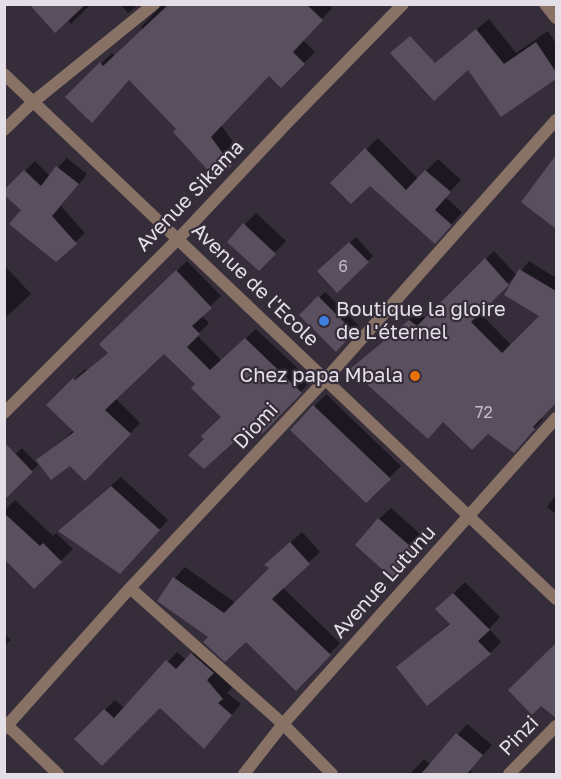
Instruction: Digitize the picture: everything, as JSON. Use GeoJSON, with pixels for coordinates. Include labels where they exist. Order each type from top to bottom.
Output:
{"type":"FeatureCollection","features":[{"type":"Feature","properties":{"kind":"street"},"geometry":{"type":"LineString","coordinates":[[4,130],[33,102],[154,4]]}},
{"type":"Feature","properties":{"kind":"street","name":"Avenue Sikama"},"geometry":{"type":"LineString","coordinates":[[4,413],[179,238],[403,4]]}},
{"type":"Feature","properties":{"kind":"street"},"geometry":{"type":"LineString","coordinates":[[545,4],[556,18]]}},
{"type":"Feature","properties":{"kind":"street","name":"Avenue de l'Ecole"},"geometry":{"type":"LineString","coordinates":[[4,74],[556,599]]}},
{"type":"Feature","properties":{"kind":"street","name":"Diomi"},"geometry":{"type":"LineString","coordinates":[[6,726],[130,588],[325,380],[556,120]]}},
{"type":"Feature","properties":{"kind":"street","name":"Avenue Lutunu"},"geometry":{"type":"LineString","coordinates":[[244,774],[284,724],[556,418]]}},
{"type":"Feature","properties":{"kind":"street"},"geometry":{"type":"LineString","coordinates":[[130,588],[284,724],[332,774]]}},
{"type":"Feature","properties":{"kind":"street"},"geometry":{"type":"LineString","coordinates":[[6,726],[58,774]]}},
{"type":"Feature","properties":{"kind":"street","name":"Pinzi"},"geometry":{"type":"LineString","coordinates":[[509,774],[556,726]]}},
{"type":"Feature","properties":{"kind":"building"},"geometry":{"type":"Polygon","coordinates":[[[29,4],[86,4],[55,33],[29,4]]]}},
{"type":"Feature","properties":{"kind":"building"},"geometry":{"type":"Polygon","coordinates":[[[169,4],[306,4],[323,20],[293,52],[305,64],[281,88],[269,76],[211,137],[232,166],[215,178],[173,132],[176,129],[129,80],[92,123],[65,97],[100,62],[103,66],[169,4]]]}},
{"type":"Feature","properties":{"kind":"building"},"geometry":{"type":"Polygon","coordinates":[[[476,29],[504,64],[536,42],[556,72],[556,79],[501,117],[468,70],[434,101],[390,53],[410,36],[435,63],[476,29]]]}},
{"type":"Feature","properties":{"kind":"building"},"geometry":{"type":"Polygon","coordinates":[[[365,148],[406,190],[425,170],[451,192],[435,210],[452,225],[435,244],[370,186],[351,204],[330,183],[365,148]]]}},
{"type":"Feature","properties":{"kind":"building"},"geometry":{"type":"Polygon","coordinates":[[[556,155],[556,229],[521,202],[556,155]]]}},
{"type":"Feature","properties":{"kind":"building"},"geometry":{"type":"Polygon","coordinates":[[[56,166],[79,184],[52,216],[77,244],[56,262],[9,224],[21,210],[4,195],[4,190],[24,170],[41,186],[56,166]]]}},
{"type":"Feature","properties":{"kind":"building"},"geometry":{"type":"Polygon","coordinates":[[[243,223],[276,254],[259,271],[227,242],[243,223]]]}},
{"type":"Feature","properties":{"kind":"building"},"geometry":{"type":"Polygon","coordinates":[[[349,242],[369,262],[337,293],[317,271],[349,242]]]}},
{"type":"Feature","properties":{"kind":"building"},"geometry":{"type":"Polygon","coordinates":[[[485,258],[509,285],[471,322],[502,353],[539,316],[504,295],[519,269],[556,291],[556,403],[533,427],[535,429],[514,453],[488,434],[472,450],[443,422],[428,439],[350,369],[409,320],[417,326],[485,258]]]}},
{"type":"Feature","properties":{"kind":"building"},"geometry":{"type":"Polygon","coordinates":[[[176,270],[212,308],[192,326],[200,334],[187,347],[210,370],[245,338],[302,393],[262,434],[253,425],[204,469],[188,455],[204,439],[201,436],[221,417],[191,388],[195,384],[164,354],[105,410],[131,434],[85,481],[70,466],[51,480],[36,460],[74,432],[46,405],[73,378],[75,380],[108,353],[99,344],[176,270]]]}},
{"type":"Feature","properties":{"kind":"building","name":"Boutique la gloire de L'éternel"},"geometry":{"type":"Polygon","coordinates":[[[318,296],[354,332],[336,352],[299,315],[318,296]]]}},
{"type":"Feature","properties":{"kind":"building"},"geometry":{"type":"Polygon","coordinates":[[[313,405],[391,479],[366,503],[290,430],[313,405]]]}},
{"type":"Feature","properties":{"kind":"building"},"geometry":{"type":"Polygon","coordinates":[[[4,442],[33,472],[4,500],[4,442]]]}},
{"type":"Feature","properties":{"kind":"building"},"geometry":{"type":"Polygon","coordinates":[[[111,486],[160,530],[120,574],[58,531],[111,486]]]}},
{"type":"Feature","properties":{"kind":"building"},"geometry":{"type":"Polygon","coordinates":[[[4,513],[40,546],[43,543],[62,562],[34,589],[4,559],[4,513]]]}},
{"type":"Feature","properties":{"kind":"building"},"geometry":{"type":"Polygon","coordinates":[[[378,518],[417,552],[393,579],[355,545],[378,518]]]}},
{"type":"Feature","properties":{"kind":"building"},"geometry":{"type":"Polygon","coordinates":[[[290,542],[310,564],[272,599],[331,655],[296,691],[246,642],[225,662],[203,642],[208,637],[157,601],[173,577],[224,613],[269,568],[264,565],[290,542]]]}},
{"type":"Feature","properties":{"kind":"building"},"geometry":{"type":"Polygon","coordinates":[[[453,593],[490,630],[478,641],[491,654],[427,706],[396,667],[450,624],[435,609],[453,593]]]}},
{"type":"Feature","properties":{"kind":"building"},"geometry":{"type":"Polygon","coordinates":[[[556,643],[556,718],[541,706],[532,715],[508,690],[556,643]]]}},
{"type":"Feature","properties":{"kind":"building"},"geometry":{"type":"Polygon","coordinates":[[[191,653],[214,673],[207,680],[223,699],[218,703],[232,715],[204,749],[160,708],[102,766],[74,739],[104,709],[114,718],[166,660],[176,669],[191,653]]]}},
{"type":"Feature","properties":{"kind":"building"},"geometry":{"type":"Polygon","coordinates":[[[456,733],[483,755],[467,774],[421,774],[456,733]]]}},
{"type":"Feature","properties":{"kind":"place","name":"Boutique la gloire de L'éternel"},"geometry":{"type":"Point","coordinates":[324,321]}},
{"type":"Feature","properties":{"kind":"place","name":"Chez papa Mbala"},"geometry":{"type":"Point","coordinates":[415,376]}}]}
